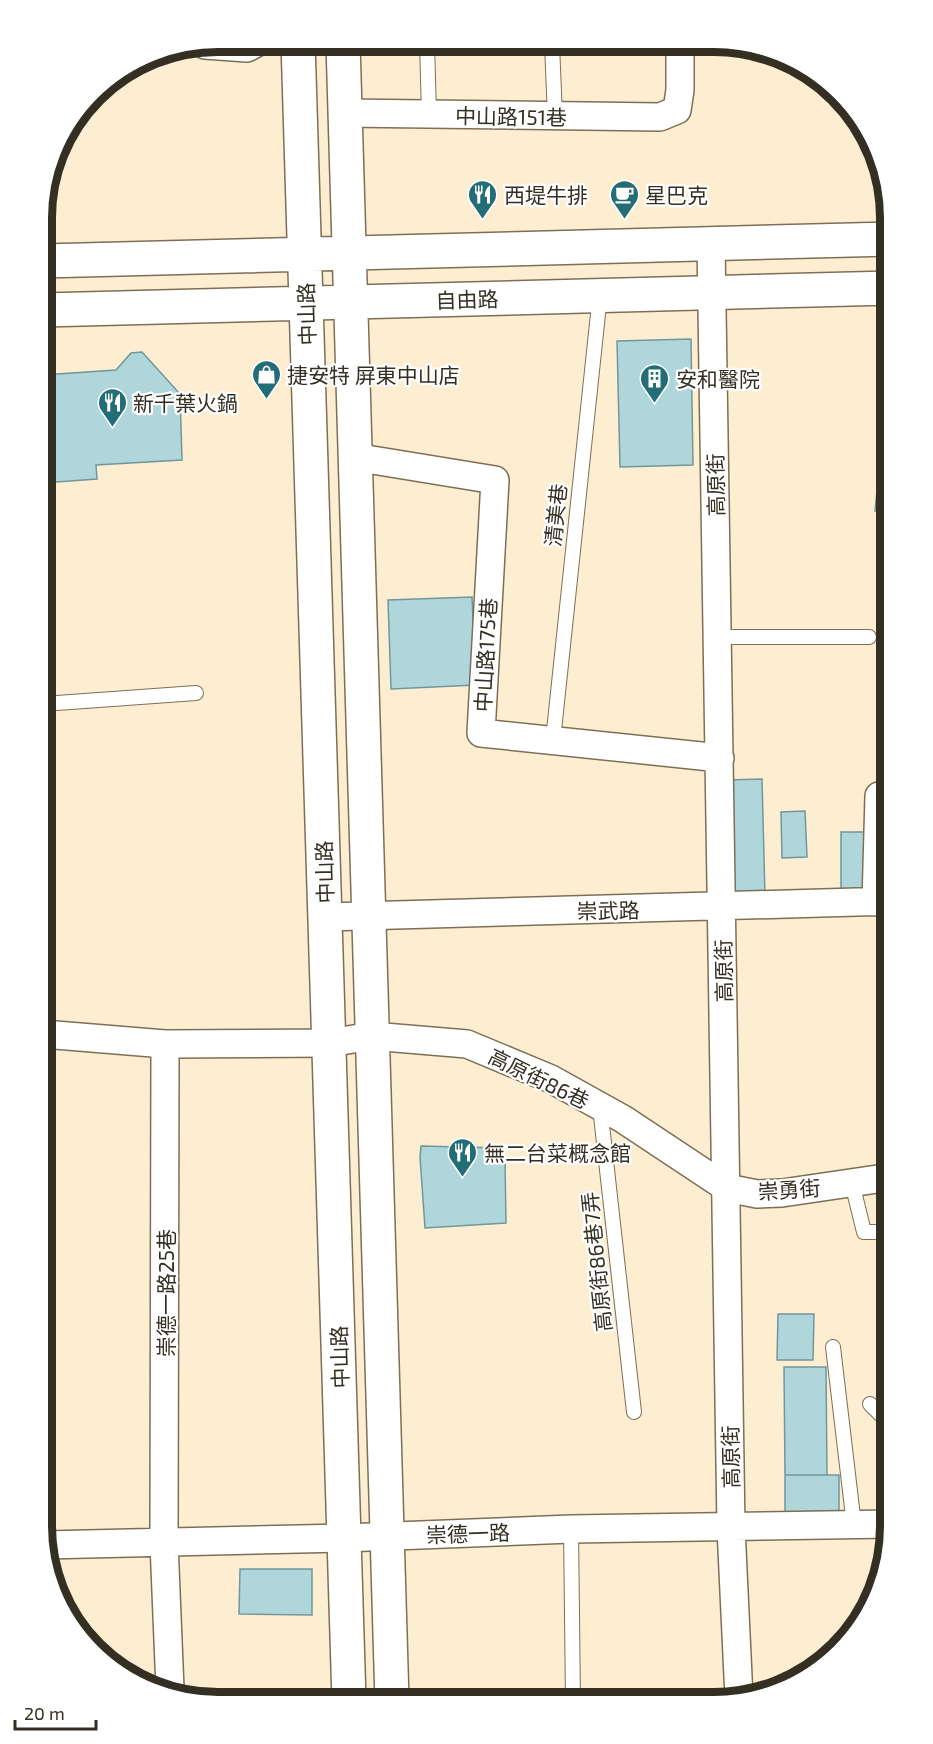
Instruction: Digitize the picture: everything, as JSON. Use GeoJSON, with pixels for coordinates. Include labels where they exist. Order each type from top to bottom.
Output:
{"type":"FeatureCollection","features":[{"type":"Feature","properties":{"kind":"street","name":"中山路"},"geometry":{"type":"LineString","coordinates":[[298,52],[349,1692]]}},
{"type":"Feature","properties":{"kind":"street","name":"中山路"},"geometry":{"type":"LineString","coordinates":[[342,52],[392,1692]]}},
{"type":"Feature","properties":{"kind":"street","name":"中山路151巷"},"geometry":{"type":"LineString","coordinates":[[344,113],[660,117],[677,110],[680,90],[680,52]]}},
{"type":"Feature","properties":{"kind":"street"},"geometry":{"type":"LineString","coordinates":[[52,261],[880,239]]}},
{"type":"Feature","properties":{"kind":"street","name":"高原街"},"geometry":{"type":"LineString","coordinates":[[711,244],[731,1528],[739,1690]]}},
{"type":"Feature","properties":{"kind":"street","name":"自由路"},"geometry":{"type":"LineString","coordinates":[[52,310],[880,288]]}},
{"type":"Feature","properties":{"kind":"street","name":"中山路175巷"},"geometry":{"type":"LineString","coordinates":[[354,457],[495,480],[481,733],[720,758]]}},
{"type":"Feature","properties":{"kind":"street"},"geometry":{"type":"LineString","coordinates":[[880,796],[880,822]]}},
{"type":"Feature","properties":{"kind":"street","name":"崇武路"},"geometry":{"type":"LineString","coordinates":[[325,917],[880,901]]}},
{"type":"Feature","properties":{"kind":"street","name":"高原街86巷"},"geometry":{"type":"LineString","coordinates":[[52,1035],[165,1044],[329,1043],[372,1036],[467,1044],[551,1079],[623,1119],[727,1188]]}},
{"type":"Feature","properties":{"kind":"street","name":"崇德一路25巷"},"geometry":{"type":"LineString","coordinates":[[165,1044],[164,1543],[170,1684]]}},
{"type":"Feature","properties":{"kind":"street","name":"崇勇街"},"geometry":{"type":"LineString","coordinates":[[727,1188],[758,1194],[782,1193],[880,1179]]}},
{"type":"Feature","properties":{"kind":"street","name":"崇德一路"},"geometry":{"type":"LineString","coordinates":[[54,1545],[344,1538],[571,1529],[880,1524]]}},
{"type":"Feature","properties":{"kind":"lane"},"geometry":{"type":"LineString","coordinates":[[427,52],[429,114]]}},
{"type":"Feature","properties":{"kind":"lane"},"geometry":{"type":"LineString","coordinates":[[552,52],[555,117]]}},
{"type":"Feature","properties":{"kind":"lane","name":"清美巷"},"geometry":{"type":"LineString","coordinates":[[553,740],[600,295]]}},
{"type":"Feature","properties":{"kind":"lane"},"geometry":{"type":"LineString","coordinates":[[718,638],[869,637]]}},
{"type":"Feature","properties":{"kind":"lane"},"geometry":{"type":"LineString","coordinates":[[52,703],[195,693]]}},
{"type":"Feature","properties":{"kind":"lane","name":"高原街86巷7弄"},"geometry":{"type":"LineString","coordinates":[[600,1107],[634,1412]]}},
{"type":"Feature","properties":{"kind":"lane","name":"崇勇街"},"geometry":{"type":"LineString","coordinates":[[852,1183],[864,1232],[880,1232]]}},
{"type":"Feature","properties":{"kind":"lane"},"geometry":{"type":"LineString","coordinates":[[833,1347],[854,1525]]}},
{"type":"Feature","properties":{"kind":"lane"},"geometry":{"type":"LineString","coordinates":[[870,1404],[880,1414]]}},
{"type":"Feature","properties":{"kind":"lane"},"geometry":{"type":"LineString","coordinates":[[571,1529],[573,1692]]}},
{"type":"Feature","properties":{"kind":"building","name":"安和醫院"},"geometry":{"type":"Polygon","coordinates":[[[691,339],[693,465],[620,467],[617,341],[691,339]]]}},
{"type":"Feature","properties":{"kind":"building","name":"新千葉火鍋"},"geometry":{"type":"Polygon","coordinates":[[[142,352],[180,394],[182,460],[96,465],[97,479],[52,482],[52,374],[116,370],[131,353],[142,352]]]}},
{"type":"Feature","properties":{"kind":"building"},"geometry":{"type":"Polygon","coordinates":[[[880,458],[880,511],[875,511],[880,458]]]}},
{"type":"Feature","properties":{"kind":"building"},"geometry":{"type":"Polygon","coordinates":[[[472,597],[476,685],[391,689],[388,600],[472,597]]]}},
{"type":"Feature","properties":{"kind":"building"},"geometry":{"type":"Polygon","coordinates":[[[762,779],[765,896],[729,897],[726,780],[762,779]]]}},
{"type":"Feature","properties":{"kind":"building"},"geometry":{"type":"Polygon","coordinates":[[[805,811],[807,857],[782,858],[781,812],[805,811]]]}},
{"type":"Feature","properties":{"kind":"building"},"geometry":{"type":"Polygon","coordinates":[[[841,832],[864,832],[864,895],[841,895],[841,832]]]}},
{"type":"Feature","properties":{"kind":"building","name":"無二台菜概念館"},"geometry":{"type":"Polygon","coordinates":[[[421,1146],[501,1148],[505,1159],[506,1223],[425,1228],[421,1146]]]}},
{"type":"Feature","properties":{"kind":"building"},"geometry":{"type":"Polygon","coordinates":[[[778,1314],[814,1314],[813,1360],[777,1360],[778,1314]]]}},
{"type":"Feature","properties":{"kind":"building"},"geometry":{"type":"Polygon","coordinates":[[[784,1367],[826,1367],[827,1475],[785,1475],[784,1367]]]}},
{"type":"Feature","properties":{"kind":"building"},"geometry":{"type":"Polygon","coordinates":[[[785,1475],[839,1475],[839,1511],[785,1512],[785,1475]]]}},
{"type":"Feature","properties":{"kind":"building"},"geometry":{"type":"Polygon","coordinates":[[[240,1569],[312,1569],[312,1615],[239,1614],[240,1569]]]}},
{"type":"Feature","properties":{"kind":"place","name":"西堤牛排"},"geometry":{"type":"Point","coordinates":[483,220]}},
{"type":"Feature","properties":{"kind":"place","name":"星巴克"},"geometry":{"type":"Point","coordinates":[624,220]}},
{"type":"Feature","properties":{"kind":"place","name":"捷安特 屏東中山店"},"geometry":{"type":"Point","coordinates":[266,400]}},
{"type":"Feature","properties":{"kind":"place","name":"安和醫院"},"geometry":{"type":"Point","coordinates":[655,404]}},
{"type":"Feature","properties":{"kind":"place","name":"新千葉火鍋"},"geometry":{"type":"Point","coordinates":[112,428]}},
{"type":"Feature","properties":{"kind":"place","name":"無二台菜概念館"},"geometry":{"type":"Point","coordinates":[463,1178]}}]}
